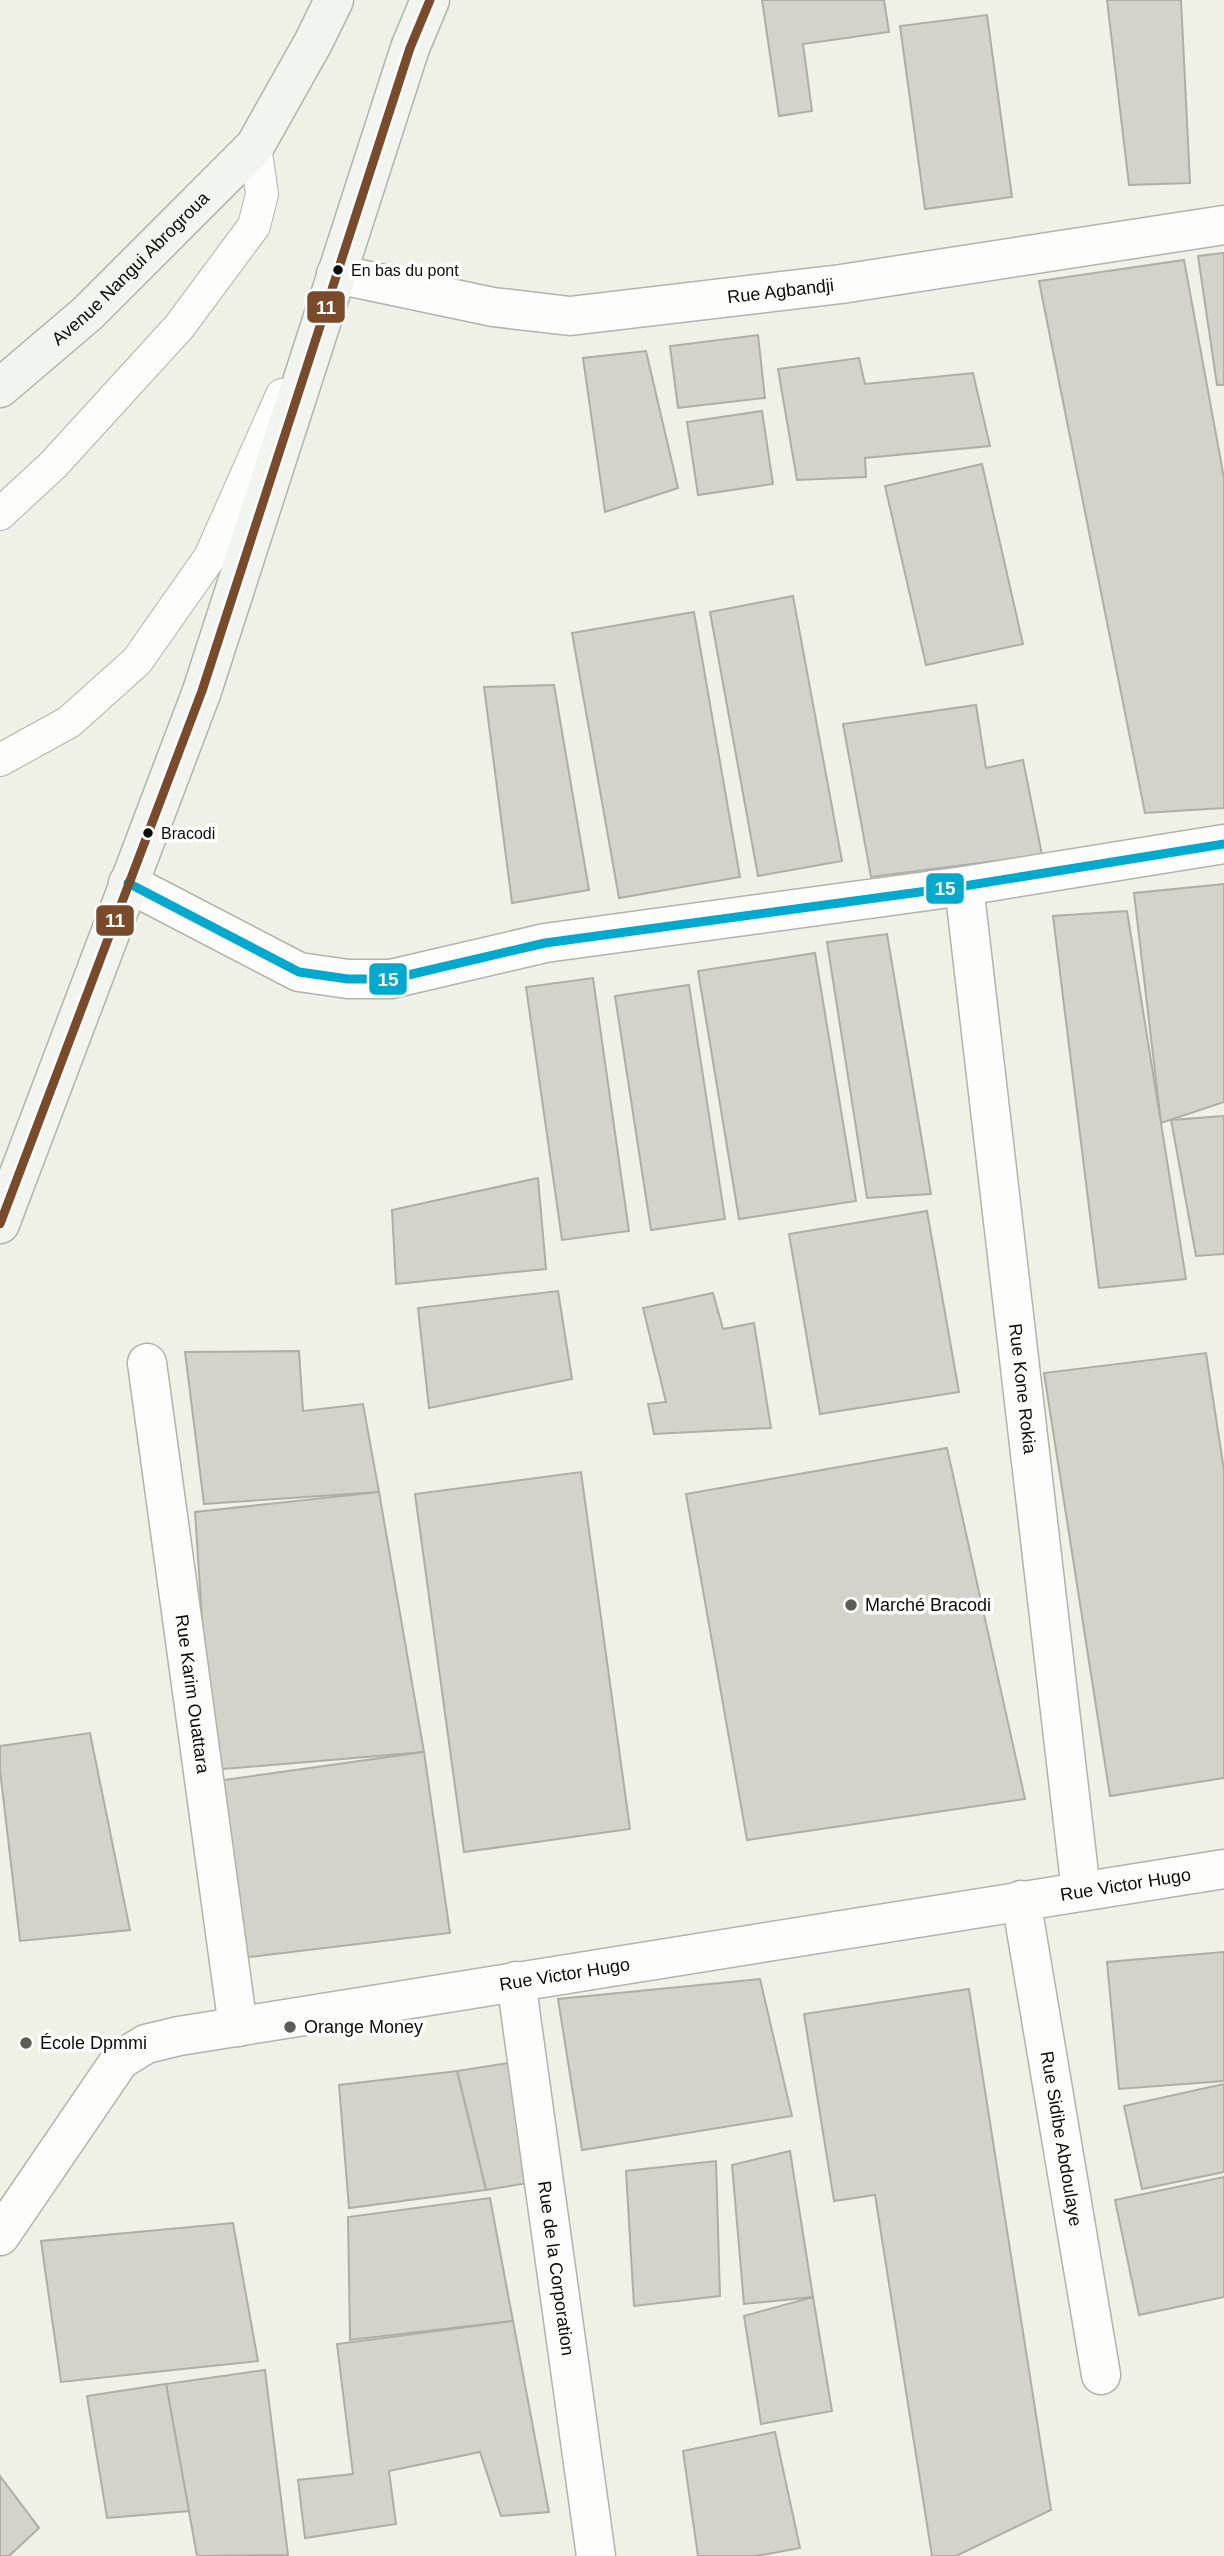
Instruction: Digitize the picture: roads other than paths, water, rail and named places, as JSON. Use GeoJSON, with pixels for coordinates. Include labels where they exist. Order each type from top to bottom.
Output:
{"type":"FeatureCollection","features":[{"type":"Feature","properties":{"kind":"main road","name":"Avenue Nangui Abrogroua"},"geometry":{"type":"LineString","coordinates":[[0,388],[88,313],[255,146],[334,0]]}},
{"type":"Feature","properties":{"kind":"main road"},"geometry":{"type":"LineString","coordinates":[[0,1224],[202,691],[410,48],[430,0]]}},
{"type":"Feature","properties":{"kind":"street","name":"Rue Agbandji"},"geometry":{"type":"LineString","coordinates":[[336,274],[493,307],[569,316],[841,284],[1224,225]]}},
{"type":"Feature","properties":{"kind":"street"},"geometry":{"type":"LineString","coordinates":[[128,883],[299,972],[348,979],[391,979],[545,943],[964,886],[1224,844]]}},
{"type":"Feature","properties":{"kind":"street","name":"Rue Kone Rokia"},"geometry":{"type":"LineString","coordinates":[[964,886],[1081,1891]]}},
{"type":"Feature","properties":{"kind":"street","name":"Rue Karim Ouattara"},"geometry":{"type":"LineString","coordinates":[[147,1363],[238,2027]]}},
{"type":"Feature","properties":{"kind":"street","name":"Rue Victor Hugo"},"geometry":{"type":"LineString","coordinates":[[0,2236],[120,2060],[146,2044],[516,1981],[1224,1869]]}},
{"type":"Feature","properties":{"kind":"street","name":"Rue Sidibe Abdoulaye"},"geometry":{"type":"LineString","coordinates":[[1021,1900],[1101,2375]]}},
{"type":"Feature","properties":{"kind":"street","name":"Rue de la Corporation"},"geometry":{"type":"LineString","coordinates":[[516,1981],[596,2556]]}},
{"type":"Feature","properties":{"kind":"lane"},"geometry":{"type":"LineString","coordinates":[[0,514],[53,465],[179,327],[254,226],[262,194],[255,146]]}},
{"type":"Feature","properties":{"kind":"lane"},"geometry":{"type":"LineString","coordinates":[[0,760],[69,722],[137,661],[202,568],[215,545],[336,274]]}},
{"type":"Feature","properties":{"kind":"place","name":"En bas du pont"},"geometry":{"type":"Point","coordinates":[338,270]}},
{"type":"Feature","properties":{"kind":"place","name":"Bracodi"},"geometry":{"type":"Point","coordinates":[148,833]}},
{"type":"Feature","properties":{"kind":"place","name":"Marché Bracodi"},"geometry":{"type":"Point","coordinates":[851,1605]}},
{"type":"Feature","properties":{"kind":"place","name":"Orange Money"},"geometry":{"type":"Point","coordinates":[290,2027]}},
{"type":"Feature","properties":{"kind":"place","name":"École Dpmmi"},"geometry":{"type":"Point","coordinates":[26,2043]}}]}
